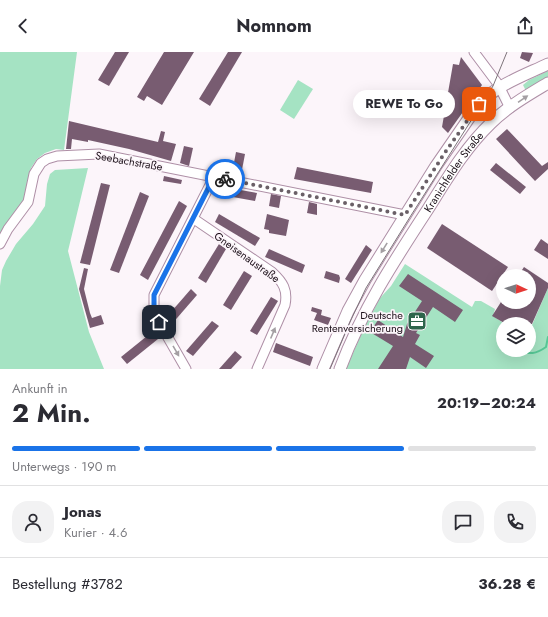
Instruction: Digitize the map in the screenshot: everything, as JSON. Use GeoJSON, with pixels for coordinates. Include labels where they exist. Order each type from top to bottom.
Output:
{"type":"FeatureCollection","features":[{"type":"Feature","properties":{"kind":"main road","name":"Kranichfelder Straße"},"geometry":{"type":"LineString","coordinates":[[323,369],[356,295],[405,215],[476,108],[488,96],[500,88],[548,64]]}},
{"type":"Feature","properties":{"kind":"main road","name":"Kranichfelder Straße"},"geometry":{"type":"LineString","coordinates":[[340,369],[348,346],[367,308],[419,223],[470,146],[492,122],[510,108],[548,83]]}},
{"type":"Feature","properties":{"kind":"main road"},"geometry":{"type":"LineString","coordinates":[[405,215],[419,223]]}},
{"type":"Feature","properties":{"kind":"street"},"geometry":{"type":"LineString","coordinates":[[474,52],[500,88],[510,108]]}},
{"type":"Feature","properties":{"kind":"street","name":"Seebachstraße"},"geometry":{"type":"LineString","coordinates":[[0,244],[28,202],[36,169],[47,159],[57,156],[93,154],[405,215]]}},
{"type":"Feature","properties":{"kind":"street"},"geometry":{"type":"LineString","coordinates":[[186,369],[159,322],[154,308],[154,295],[194,219],[214,177]]}},
{"type":"Feature","properties":{"kind":"street","name":"Gneisenaustraße"},"geometry":{"type":"LineString","coordinates":[[194,219],[272,272],[285,286],[285,305],[258,369]]}},
{"type":"Feature","properties":{"kind":"green space"},"geometry":{"type":"Polygon","coordinates":[[[0,52],[77,52],[64,150],[56,149],[45,153],[37,159],[31,168],[24,204],[0,234],[0,52]]]}},
{"type":"Feature","properties":{"kind":"green space"},"geometry":{"type":"Polygon","coordinates":[[[548,71],[548,79],[527,93],[523,85],[529,80],[548,71]]]}},
{"type":"Feature","properties":{"kind":"green space"},"geometry":{"type":"Polygon","coordinates":[[[298,80],[313,89],[294,119],[280,110],[298,80]]]}},
{"type":"Feature","properties":{"kind":"green space"},"geometry":{"type":"Polygon","coordinates":[[[88,168],[68,251],[89,332],[104,369],[0,369],[0,286],[2,270],[16,244],[33,224],[45,206],[47,184],[50,174],[55,170],[88,168]]]}},
{"type":"Feature","properties":{"kind":"green space"},"geometry":{"type":"Polygon","coordinates":[[[405,264],[472,307],[475,301],[481,301],[495,309],[493,316],[496,318],[496,357],[536,357],[535,317],[548,288],[548,369],[346,369],[364,328],[380,298],[391,286],[405,264]]]}},
{"type":"Feature","properties":{"kind":"building"},"geometry":{"type":"Polygon","coordinates":[[[115,52],[129,52],[109,86],[98,80],[115,52]]]}},
{"type":"Feature","properties":{"kind":"building"},"geometry":{"type":"Polygon","coordinates":[[[164,52],[194,52],[162,105],[147,96],[144,101],[137,97],[164,52]]]}},
{"type":"Feature","properties":{"kind":"building"},"geometry":{"type":"Polygon","coordinates":[[[228,52],[242,52],[210,106],[199,99],[228,52]]]}},
{"type":"Feature","properties":{"kind":"building"},"geometry":{"type":"Polygon","coordinates":[[[522,52],[533,53],[529,62],[520,58],[522,52]]]}},
{"type":"Feature","properties":{"kind":"building"},"geometry":{"type":"Polygon","coordinates":[[[461,57],[482,85],[448,133],[442,127],[453,64],[459,65],[461,57]]]}},
{"type":"Feature","properties":{"kind":"building"},"geometry":{"type":"Polygon","coordinates":[[[69,121],[158,142],[161,131],[165,132],[163,141],[176,144],[171,161],[129,149],[88,140],[88,142],[72,139],[71,149],[66,149],[69,121]]]}},
{"type":"Feature","properties":{"kind":"building"},"geometry":{"type":"Polygon","coordinates":[[[507,129],[542,166],[548,162],[548,169],[535,181],[496,139],[507,129]]]}},
{"type":"Feature","properties":{"kind":"building"},"geometry":{"type":"Polygon","coordinates":[[[184,146],[193,148],[189,166],[180,163],[184,146]]]}},
{"type":"Feature","properties":{"kind":"building"},"geometry":{"type":"Polygon","coordinates":[[[236,152],[245,154],[241,175],[232,173],[236,152]]]}},
{"type":"Feature","properties":{"kind":"building"},"geometry":{"type":"Polygon","coordinates":[[[496,163],[526,187],[520,194],[490,170],[496,163]]]}},
{"type":"Feature","properties":{"kind":"building"},"geometry":{"type":"Polygon","coordinates":[[[297,167],[373,182],[371,193],[294,179],[297,167]]]}},
{"type":"Feature","properties":{"kind":"building"},"geometry":{"type":"Polygon","coordinates":[[[164,176],[182,180],[181,184],[163,181],[164,176]]]}},
{"type":"Feature","properties":{"kind":"building"},"geometry":{"type":"Polygon","coordinates":[[[101,183],[110,185],[90,265],[80,263],[101,183]]]}},
{"type":"Feature","properties":{"kind":"building"},"geometry":{"type":"Polygon","coordinates":[[[218,186],[257,193],[255,201],[216,194],[218,186]]]}},
{"type":"Feature","properties":{"kind":"building"},"geometry":{"type":"Polygon","coordinates":[[[140,192],[149,196],[119,273],[110,270],[140,192]]]}},
{"type":"Feature","properties":{"kind":"building"},"geometry":{"type":"Polygon","coordinates":[[[271,194],[281,196],[279,208],[269,206],[271,194]]]}},
{"type":"Feature","properties":{"kind":"building"},"geometry":{"type":"Polygon","coordinates":[[[179,201],[187,206],[148,280],[140,275],[179,201]]]}},
{"type":"Feature","properties":{"kind":"building"},"geometry":{"type":"Polygon","coordinates":[[[309,202],[317,204],[317,215],[307,213],[309,202]]]}},
{"type":"Feature","properties":{"kind":"building"},"geometry":{"type":"Polygon","coordinates":[[[219,214],[260,238],[255,246],[215,222],[219,214]]]}},
{"type":"Feature","properties":{"kind":"building"},"geometry":{"type":"Polygon","coordinates":[[[267,214],[289,220],[286,236],[269,233],[269,230],[264,229],[267,214]]]}},
{"type":"Feature","properties":{"kind":"building"},"geometry":{"type":"Polygon","coordinates":[[[442,224],[508,267],[507,269],[496,269],[496,285],[492,291],[427,248],[442,224]]]}},
{"type":"Feature","properties":{"kind":"building"},"geometry":{"type":"Polygon","coordinates":[[[541,239],[548,244],[548,259],[534,250],[541,239]]]}},
{"type":"Feature","properties":{"kind":"building"},"geometry":{"type":"Polygon","coordinates":[[[219,244],[226,249],[206,283],[198,278],[219,244]]]}},
{"type":"Feature","properties":{"kind":"building"},"geometry":{"type":"Polygon","coordinates":[[[366,245],[372,250],[351,283],[345,279],[366,245]]]}},
{"type":"Feature","properties":{"kind":"building"},"geometry":{"type":"Polygon","coordinates":[[[269,249],[305,265],[302,273],[265,257],[269,249]]]}},
{"type":"Feature","properties":{"kind":"building"},"geometry":{"type":"Polygon","coordinates":[[[84,268],[88,269],[84,289],[90,313],[92,318],[101,315],[104,324],[90,328],[79,289],[84,268]]]}},
{"type":"Feature","properties":{"kind":"building"},"geometry":{"type":"Polygon","coordinates":[[[244,271],[252,276],[231,310],[223,305],[244,271]]]}},
{"type":"Feature","properties":{"kind":"building"},"geometry":{"type":"Polygon","coordinates":[[[326,271],[339,275],[339,283],[324,278],[326,271]]]}},
{"type":"Feature","properties":{"kind":"building","name":"Deutsche Rentenversicherung"},"geometry":{"type":"Polygon","coordinates":[[[408,274],[463,310],[455,322],[433,307],[416,333],[420,335],[415,344],[434,356],[426,368],[410,357],[406,369],[378,369],[393,346],[370,332],[378,320],[403,337],[407,324],[422,301],[399,286],[408,274]]]}},
{"type":"Feature","properties":{"kind":"building"},"geometry":{"type":"Polygon","coordinates":[[[536,275],[548,283],[548,288],[535,317],[496,317],[496,318],[492,316],[496,309],[536,309],[536,275]]]}},
{"type":"Feature","properties":{"kind":"building"},"geometry":{"type":"Polygon","coordinates":[[[191,289],[197,295],[171,325],[164,320],[191,289]]]}},
{"type":"Feature","properties":{"kind":"building"},"geometry":{"type":"Polygon","coordinates":[[[271,297],[278,301],[257,335],[250,331],[271,297]]]}},
{"type":"Feature","properties":{"kind":"building"},"geometry":{"type":"Polygon","coordinates":[[[312,307],[322,310],[321,315],[331,318],[328,325],[314,320],[317,313],[311,311],[312,307]]]}},
{"type":"Feature","properties":{"kind":"building"},"geometry":{"type":"Polygon","coordinates":[[[212,321],[219,326],[193,356],[186,351],[212,321]]]}},
{"type":"Feature","properties":{"kind":"building"},"geometry":{"type":"Polygon","coordinates":[[[152,332],[158,339],[127,364],[121,357],[152,332]]]}},
{"type":"Feature","properties":{"kind":"building"},"geometry":{"type":"Polygon","coordinates":[[[276,343],[313,357],[310,366],[273,352],[276,343]]]}},
{"type":"Feature","properties":{"kind":"building"},"geometry":{"type":"Polygon","coordinates":[[[235,351],[242,357],[231,369],[219,369],[235,351]]]}},
{"type":"Feature","properties":{"kind":"waterway"},"geometry":{"type":"LineString","coordinates":[[536,352],[546,347],[548,337]]}},
{"type":"Feature","properties":{"kind":"tram line"},"geometry":{"type":"LineString","coordinates":[[330,369],[366,288],[493,86],[507,52]]}},
{"type":"Feature","properties":{"kind":"way so far"},"geometry":{"type":"LineString","coordinates":[[225,179],[405,215],[444,154],[479,104]]}},
{"type":"Feature","properties":{"kind":"place","name":"REWE To Go"},"geometry":{"type":"Point","coordinates":[479,104]}},
{"type":"Feature","properties":{"kind":"place","name":"Deutsche Rentenversicherung"},"geometry":{"type":"Point","coordinates":[417,321]}},
{"type":"Feature","properties":{"kind":"route"},"geometry":{"type":"LineString","coordinates":[[159,322],[154,308],[154,295],[194,219],[214,177],[225,179]]}}]}
